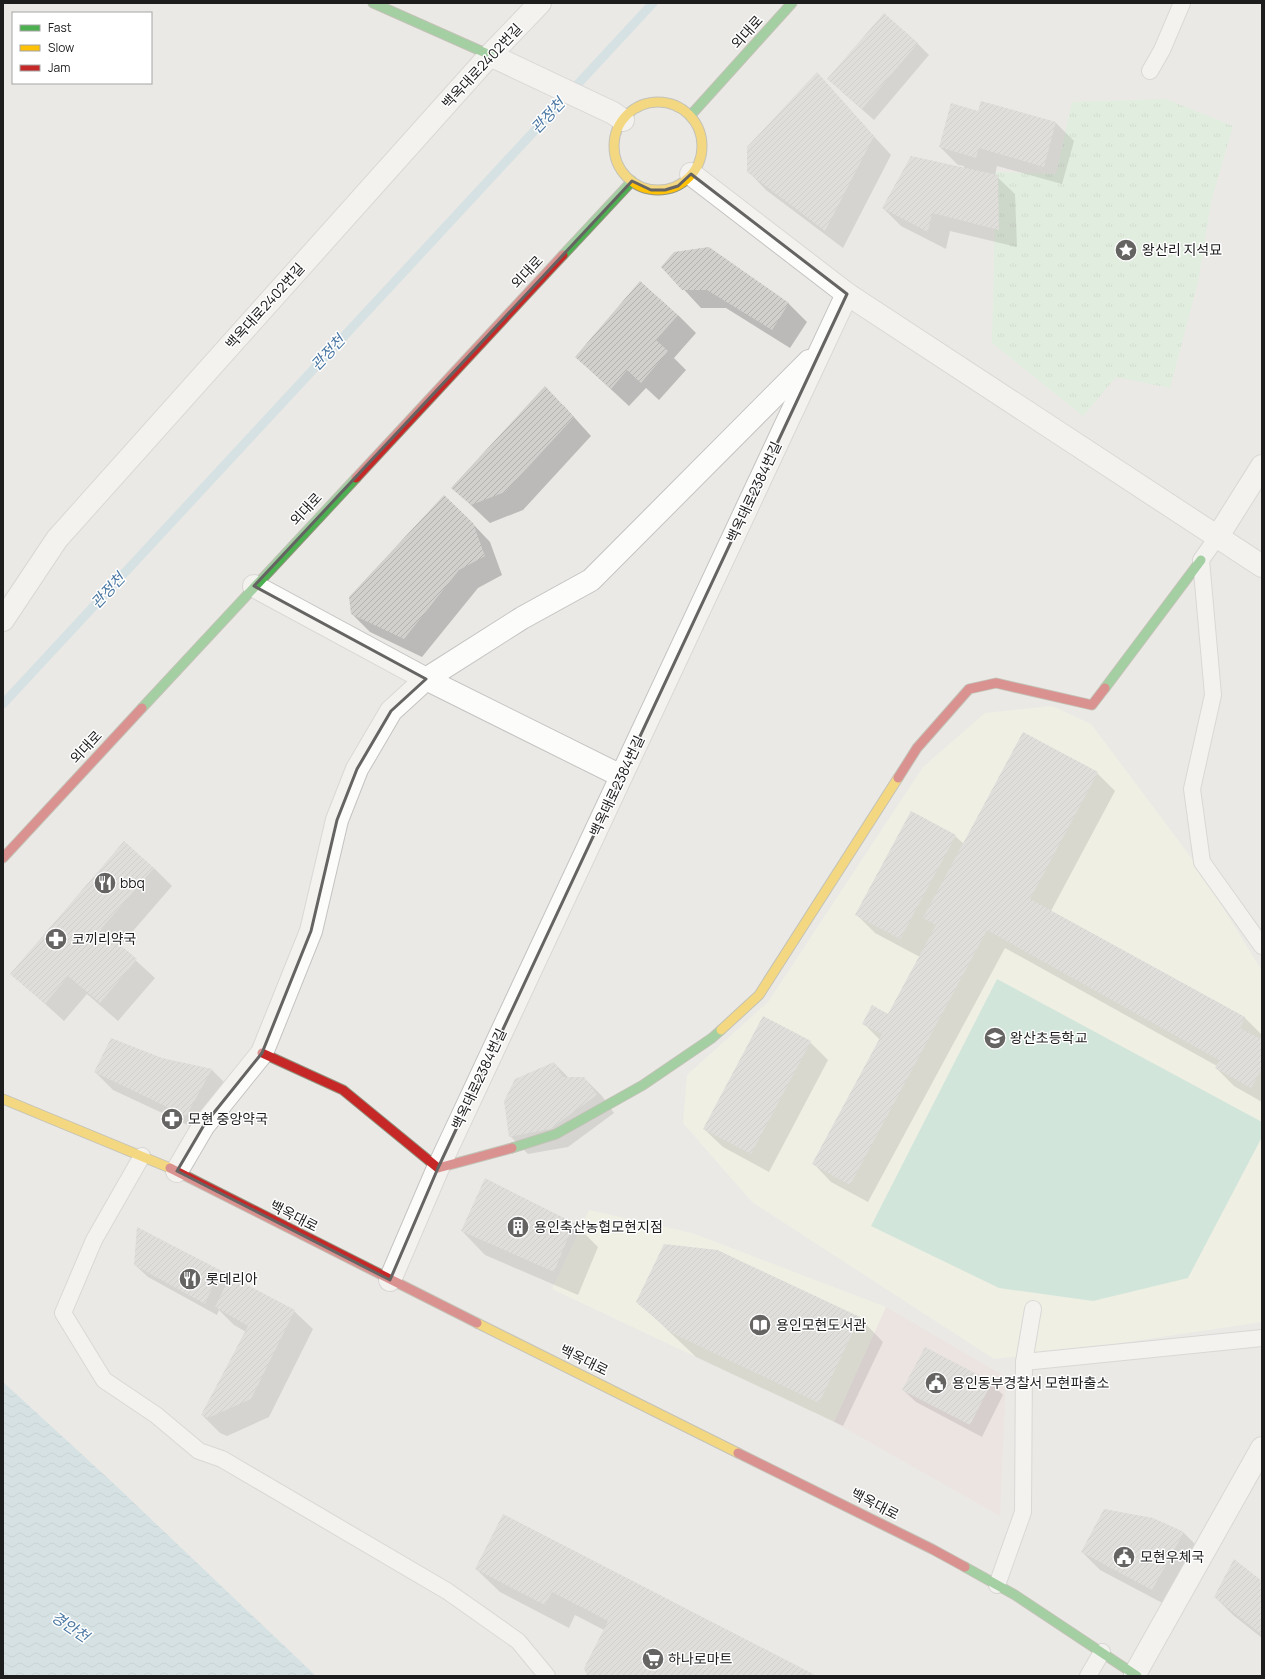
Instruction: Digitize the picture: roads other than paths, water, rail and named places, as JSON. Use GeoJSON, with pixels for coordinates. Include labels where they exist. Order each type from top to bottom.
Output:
{"type":"FeatureCollection","features":[{"type":"Feature","properties":{"kind":"street"},"geometry":{"type":"LineString","coordinates":[[373,3],[490,55],[618,116],[628,114],[640,105],[656,102],[671,104],[684,110],[695,121],[701,136],[702,151],[698,165],[678,186],[665,190],[651,190],[632,181],[619,167],[615,154],[614,141],[619,126],[618,116]]}},
{"type":"Feature","properties":{"kind":"street","name":"백옥대로2402번길"},"geometry":{"type":"LineString","coordinates":[[3,620],[57,539],[490,55],[540,3]]}},
{"type":"Feature","properties":{"kind":"street","name":"외대로"},"geometry":{"type":"LineString","coordinates":[[690,116],[792,3]]}},
{"type":"Feature","properties":{"kind":"street"},"geometry":{"type":"LineString","coordinates":[[691,174],[848,294],[1262,566]]}},
{"type":"Feature","properties":{"kind":"street","name":"외대로"},"geometry":{"type":"LineString","coordinates":[[3,858],[254,586],[632,181]]}},
{"type":"Feature","properties":{"kind":"street","name":"백옥대로2384번길"},"geometry":{"type":"LineString","coordinates":[[390,1280],[438,1168],[848,294]]}},
{"type":"Feature","properties":{"kind":"street"},"geometry":{"type":"LineString","coordinates":[[177,1171],[204,1125],[262,1053],[311,931],[337,820],[357,769],[391,711],[426,679],[522,618],[591,580],[821,349]]}},
{"type":"Feature","properties":{"kind":"street"},"geometry":{"type":"LineString","coordinates":[[1218,536],[1262,466]]}},
{"type":"Feature","properties":{"kind":"street"},"geometry":{"type":"LineString","coordinates":[[262,1053],[342,1090],[438,1168],[484,1157],[556,1134],[643,1085],[712,1038],[759,995],[917,748],[969,688],[996,683],[1024,688],[1092,705],[1201,560]]}},
{"type":"Feature","properties":{"kind":"street"},"geometry":{"type":"LineString","coordinates":[[254,586],[426,679],[621,776]]}},
{"type":"Feature","properties":{"kind":"street","name":"백옥대로"},"geometry":{"type":"LineString","coordinates":[[3,1099],[177,1171],[390,1280],[932,1548],[997,1585],[1136,1675]]}},
{"type":"Feature","properties":{"kind":"street"},"geometry":{"type":"LineString","coordinates":[[1136,1675],[1262,1448]]}},
{"type":"Feature","properties":{"kind":"lane"},"geometry":{"type":"LineString","coordinates":[[1150,71],[1162,50],[1182,3]]}},
{"type":"Feature","properties":{"kind":"lane"},"geometry":{"type":"LineString","coordinates":[[1218,536],[1201,560],[1213,696],[1192,789],[1202,862],[1262,946]]}},
{"type":"Feature","properties":{"kind":"lane"},"geometry":{"type":"LineString","coordinates":[[142,1156],[94,1240],[63,1313],[104,1380],[156,1415],[199,1451],[222,1459],[447,1591],[518,1641],[547,1676]]}},
{"type":"Feature","properties":{"kind":"lane"},"geometry":{"type":"LineString","coordinates":[[997,1585],[1023,1512],[1024,1362],[1033,1308]]}},
{"type":"Feature","properties":{"kind":"lane"},"geometry":{"type":"LineString","coordinates":[[1024,1362],[1262,1338]]}},
{"type":"Feature","properties":{"kind":"lane"},"geometry":{"type":"LineString","coordinates":[[1088,1676],[1102,1652]]}},
{"type":"Feature","properties":{"kind":"water","name":"경안천"},"geometry":{"type":"Polygon","coordinates":[[[3,1382],[112,1482],[316,1676],[3,1676],[3,1382]]]}},
{"type":"Feature","properties":{"kind":"waterway","name":"관정천"},"geometry":{"type":"LineString","coordinates":[[3,704],[653,3]]}},
{"type":"Feature","properties":{"kind":"place","name":"왕산리 지석묘"},"geometry":{"type":"Point","coordinates":[1126,250]}},
{"type":"Feature","properties":{"kind":"place","name":"bbq"},"geometry":{"type":"Point","coordinates":[105,883]}},
{"type":"Feature","properties":{"kind":"place","name":"코끼리약국"},"geometry":{"type":"Point","coordinates":[56,939]}},
{"type":"Feature","properties":{"kind":"place","name":"왕산초등학교"},"geometry":{"type":"Point","coordinates":[995,1038]}},
{"type":"Feature","properties":{"kind":"place","name":"모현 중앙약국"},"geometry":{"type":"Point","coordinates":[172,1119]}},
{"type":"Feature","properties":{"kind":"place","name":"용인축산농협모현지점"},"geometry":{"type":"Point","coordinates":[518,1227]}},
{"type":"Feature","properties":{"kind":"place","name":"롯데리아"},"geometry":{"type":"Point","coordinates":[190,1279]}},
{"type":"Feature","properties":{"kind":"place","name":"용인모현도서관"},"geometry":{"type":"Point","coordinates":[760,1325]}},
{"type":"Feature","properties":{"kind":"place","name":"용인동부경찰서 모현파출소"},"geometry":{"type":"Point","coordinates":[936,1383]}},
{"type":"Feature","properties":{"kind":"place","name":"모현우체국"},"geometry":{"type":"Point","coordinates":[1124,1557]}},
{"type":"Feature","properties":{"kind":"place","name":"하나로마트"},"geometry":{"type":"Point","coordinates":[653,1659]}}]}
